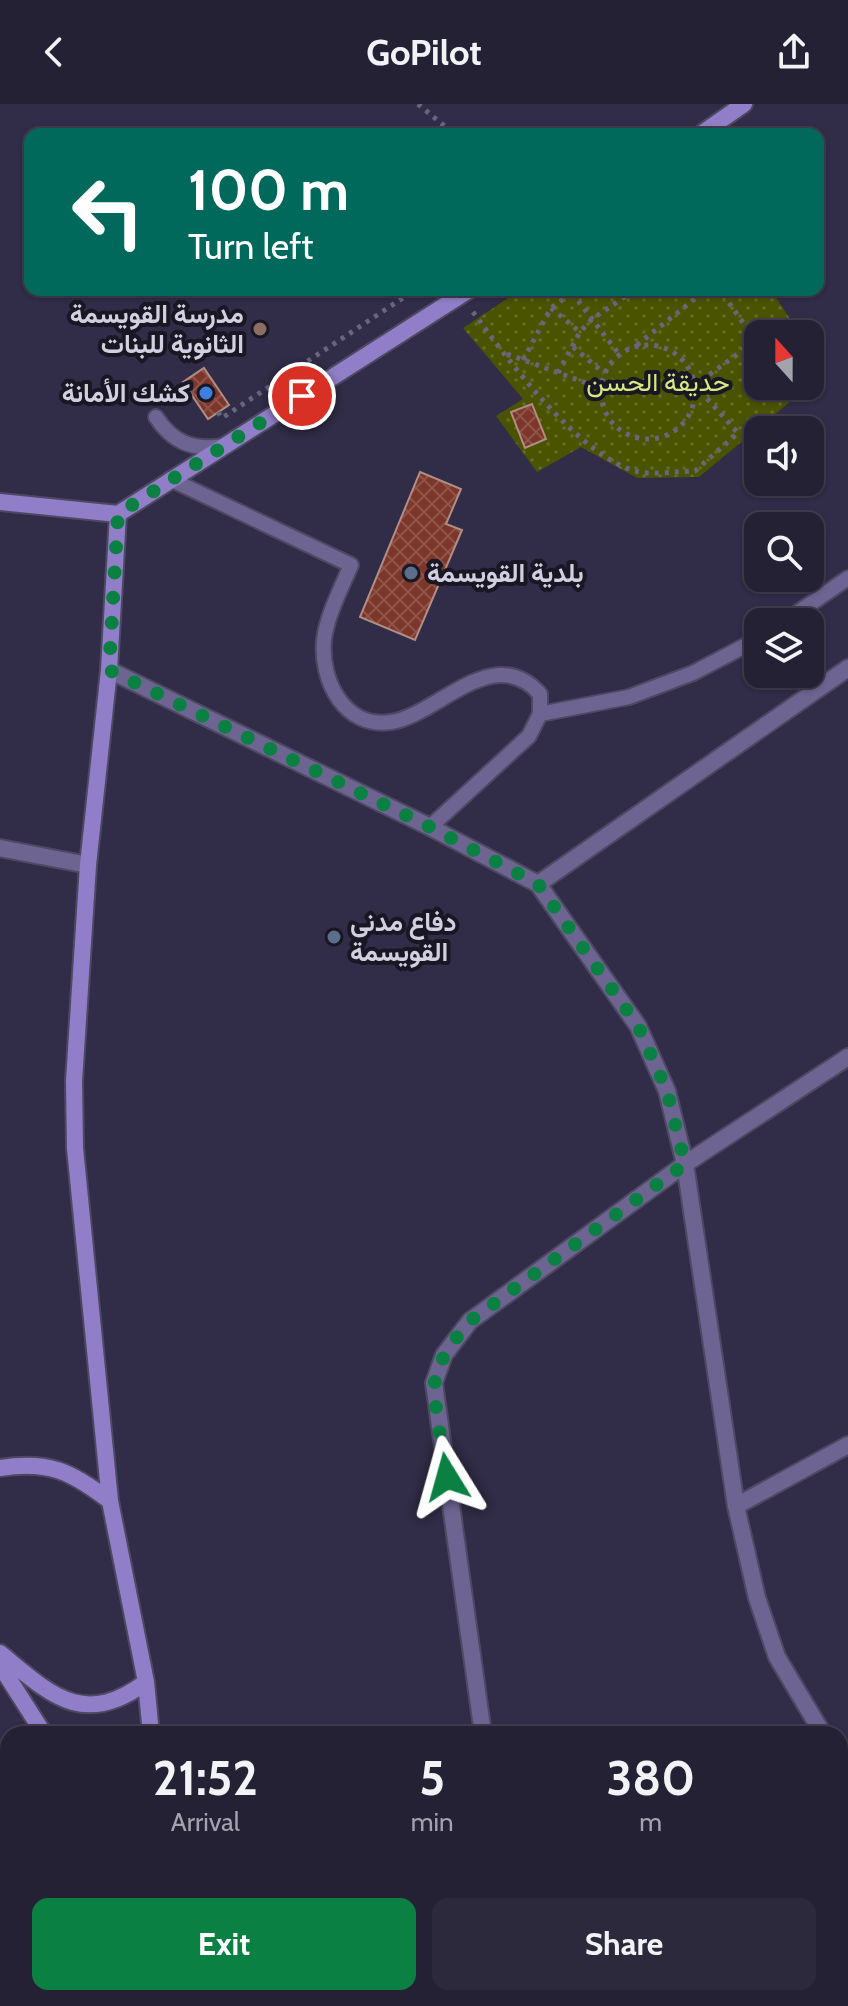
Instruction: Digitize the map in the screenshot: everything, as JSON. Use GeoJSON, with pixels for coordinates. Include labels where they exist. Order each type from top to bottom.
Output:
{"type":"FeatureCollection","features":[{"type":"Feature","properties":{"kind":"main road"},"geometry":{"type":"LineString","coordinates":[[710,128],[744,104]]}},
{"type":"Feature","properties":{"kind":"main road"},"geometry":{"type":"LineString","coordinates":[[0,502],[118,514],[460,296]]}},
{"type":"Feature","properties":{"kind":"main road"},"geometry":{"type":"LineString","coordinates":[[118,514],[109,670],[88,865],[74,1081],[75,1148],[110,1501],[146,1682],[150,1726]]}},
{"type":"Feature","properties":{"kind":"main road"},"geometry":{"type":"LineString","coordinates":[[0,1468],[28,1463],[57,1468],[84,1481],[110,1501]]}},
{"type":"Feature","properties":{"kind":"main road"},"geometry":{"type":"LineString","coordinates":[[0,1653],[59,1698],[81,1704],[104,1704],[126,1697],[146,1682]]}},
{"type":"Feature","properties":{"kind":"main road"},"geometry":{"type":"LineString","coordinates":[[0,1665],[39,1726]]}},
{"type":"Feature","properties":{"kind":"street"},"geometry":{"type":"LineString","coordinates":[[538,884],[848,668]]}},
{"type":"Feature","properties":{"kind":"street"},"geometry":{"type":"LineString","coordinates":[[109,670],[430,827],[538,884],[638,1026],[667,1091],[685,1164],[736,1506],[757,1598],[777,1657],[818,1726]]}},
{"type":"Feature","properties":{"kind":"street"},"geometry":{"type":"LineString","coordinates":[[0,848],[88,865]]}},
{"type":"Feature","properties":{"kind":"street"},"geometry":{"type":"LineString","coordinates":[[482,1726],[434,1383],[444,1355],[470,1321],[685,1164],[848,1057]]}},
{"type":"Feature","properties":{"kind":"street"},"geometry":{"type":"LineString","coordinates":[[736,1506],[848,1445]]}},
{"type":"Feature","properties":{"kind":"lane"},"geometry":{"type":"LineString","coordinates":[[156,417],[182,444],[210,448],[223,446]]}},
{"type":"Feature","properties":{"kind":"lane"},"geometry":{"type":"LineString","coordinates":[[170,479],[351,565],[324,641],[325,666],[331,687],[341,703],[356,717],[374,723],[394,722],[458,688],[502,675],[518,677],[532,684],[540,694],[540,714],[529,736],[430,827]]}},
{"type":"Feature","properties":{"kind":"lane"},"geometry":{"type":"LineString","coordinates":[[804,608],[848,578]]}},
{"type":"Feature","properties":{"kind":"lane"},"geometry":{"type":"LineString","coordinates":[[540,714],[629,697],[693,673],[744,646]]}},
{"type":"Feature","properties":{"kind":"path"},"geometry":{"type":"LineString","coordinates":[[418,104],[447,128]]}},
{"type":"Feature","properties":{"kind":"path"},"geometry":{"type":"LineString","coordinates":[[218,412],[222,418],[406,296]]}},
{"type":"Feature","properties":{"kind":"path"},"geometry":{"type":"LineString","coordinates":[[467,296],[505,354],[567,428],[608,459],[639,472],[695,471],[738,433],[695,385]]}},
{"type":"Feature","properties":{"kind":"path"},"geometry":{"type":"LineString","coordinates":[[523,360],[551,308],[568,296]]}},
{"type":"Feature","properties":{"kind":"path"},"geometry":{"type":"LineString","coordinates":[[577,296],[619,354]]}},
{"type":"Feature","properties":{"kind":"path"},"geometry":{"type":"LineString","coordinates":[[558,373],[580,332],[592,319],[626,296]]}},
{"type":"Feature","properties":{"kind":"path"},"geometry":{"type":"LineString","coordinates":[[636,346],[652,345],[667,349],[690,370],[695,385],[689,416],[665,436],[649,439],[633,437],[619,430],[608,418],[600,388],[604,373],[619,354],[636,346],[698,296]]}},
{"type":"Feature","properties":{"kind":"path"},"geometry":{"type":"LineString","coordinates":[[695,385],[756,341],[724,296]]}},
{"type":"Feature","properties":{"kind":"path"},"geometry":{"type":"LineString","coordinates":[[551,308],[580,332]]}},
{"type":"Feature","properties":{"kind":"path"},"geometry":{"type":"LineString","coordinates":[[573,347],[604,373]]}},
{"type":"Feature","properties":{"kind":"path"},"geometry":{"type":"LineString","coordinates":[[505,354],[600,388]]}},
{"type":"Feature","properties":{"kind":"green space","name":"حديقة الحسن"},"geometry":{"type":"Polygon","coordinates":[[[511,296],[775,296],[791,320],[744,320],[744,400],[792,400],[773,416],[744,416],[744,440],[699,477],[637,478],[581,447],[537,472],[496,416],[523,399],[463,328],[511,296]]]}},
{"type":"Feature","properties":{"kind":"building","name":"كشك الأمانة"},"geometry":{"type":"Polygon","coordinates":[[[204,368],[229,405],[208,419],[183,382],[204,368]]]}},
{"type":"Feature","properties":{"kind":"building"},"geometry":{"type":"Polygon","coordinates":[[[532,404],[546,439],[525,448],[511,412],[532,404]]]}},
{"type":"Feature","properties":{"kind":"building","name":"بلدية القويسمة"},"geometry":{"type":"Polygon","coordinates":[[[420,472],[461,489],[446,524],[462,530],[415,640],[360,617],[420,472]]]}},
{"type":"Feature","properties":{"kind":"place","name":"مدرسة القويسمة الثانوية للبنات"},"geometry":{"type":"Point","coordinates":[260,329]}},
{"type":"Feature","properties":{"kind":"place","name":"كشك الأمانة"},"geometry":{"type":"Point","coordinates":[206,393]}},
{"type":"Feature","properties":{"kind":"place","name":"بلدية القويسمة"},"geometry":{"type":"Point","coordinates":[411,573]}},
{"type":"Feature","properties":{"kind":"place","name":"دفاع مدني القويسمة"},"geometry":{"type":"Point","coordinates":[334,937]}},
{"type":"Feature","properties":{"kind":"route"},"geometry":{"type":"LineString","coordinates":[[302,396],[118,514],[109,670],[430,827],[538,884],[638,1026],[667,1091],[685,1164],[470,1321],[456,1338],[444,1355],[434,1383],[447,1477]]}}]}
